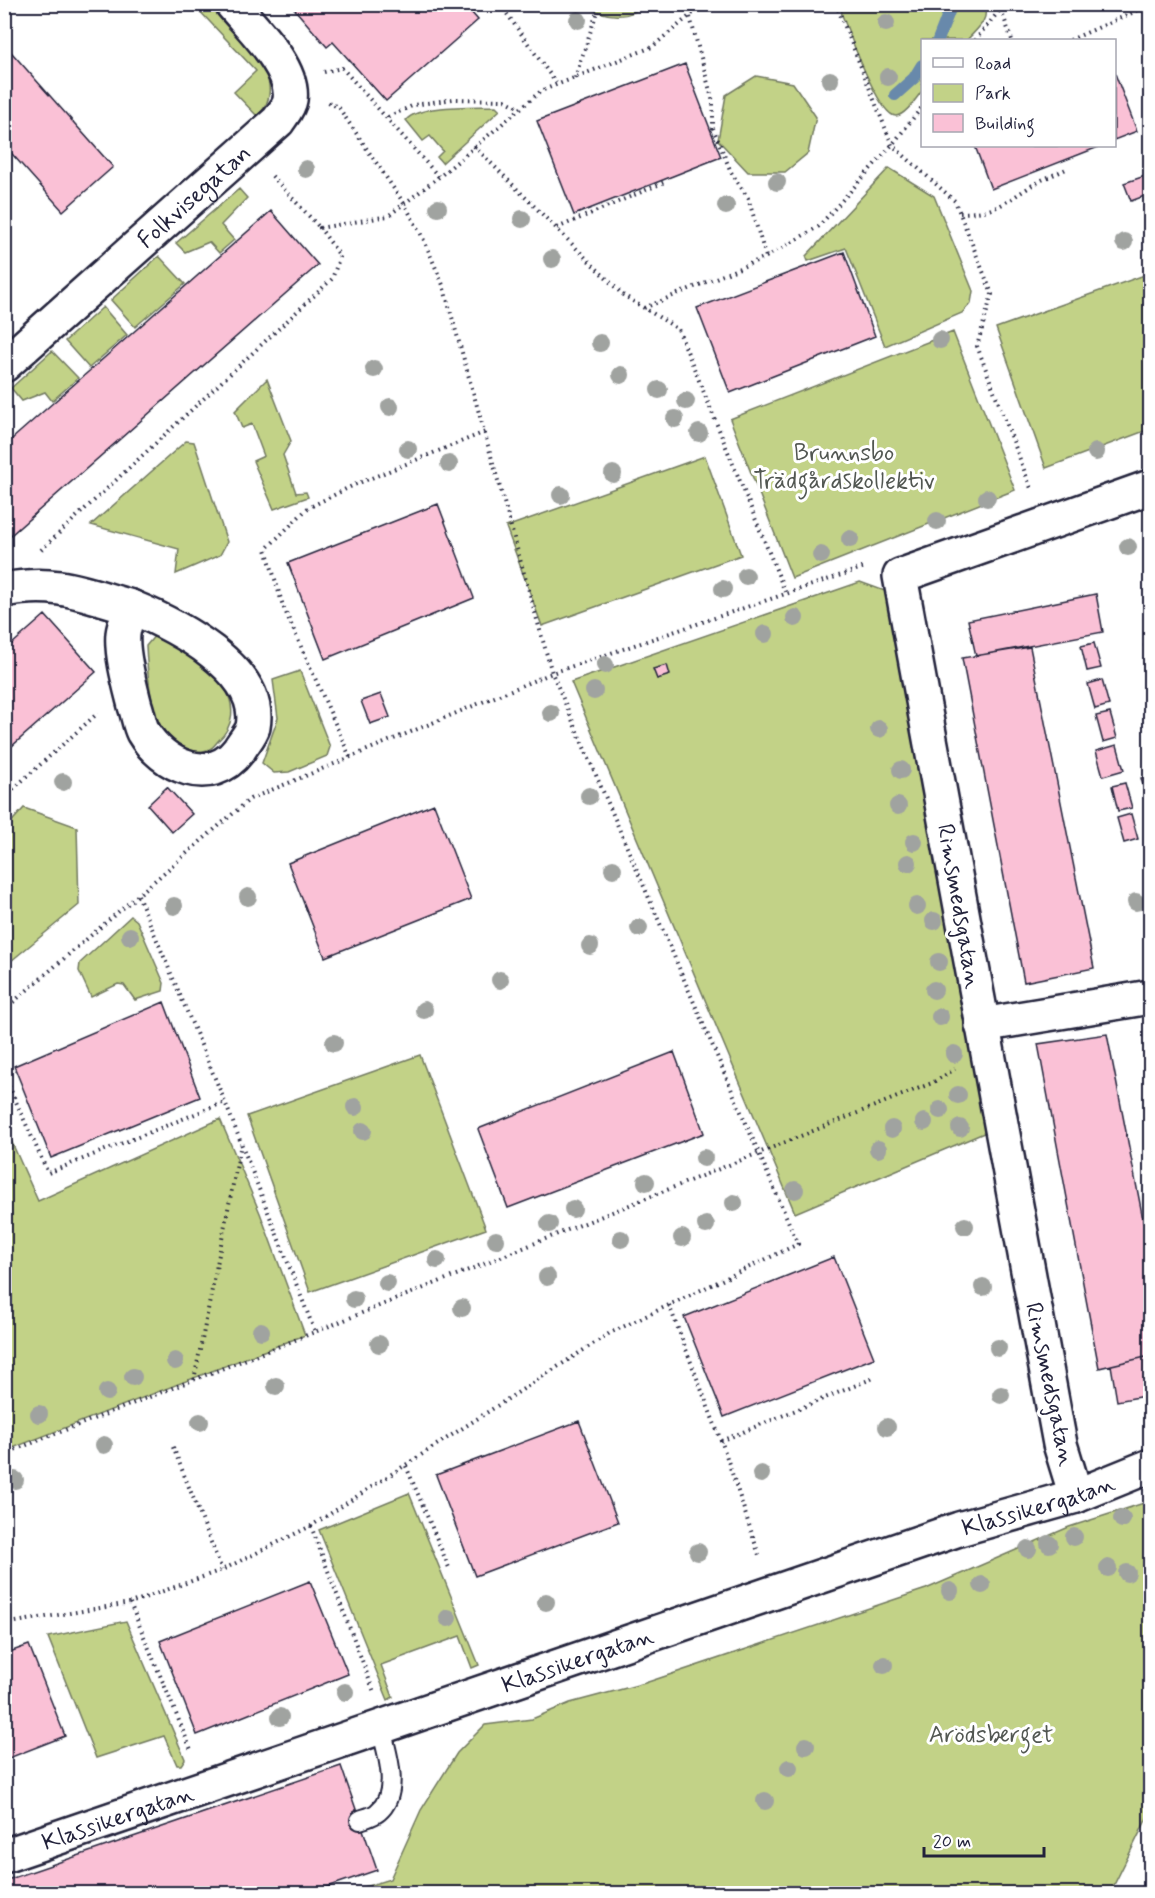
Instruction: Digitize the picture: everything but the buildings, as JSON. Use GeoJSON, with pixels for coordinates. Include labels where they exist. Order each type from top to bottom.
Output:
{"type":"FeatureCollection","features":[{"type":"Feature","properties":{"kind":"street"},"geometry":{"type":"LineString","coordinates":[[232,4],[283,66],[288,80]]}},
{"type":"Feature","properties":{"kind":"street","name":"Folkvisegatan"},"geometry":{"type":"LineString","coordinates":[[4,365],[278,121],[290,101],[288,80]]}},
{"type":"Feature","properties":{"kind":"street"},"geometry":{"type":"LineString","coordinates":[[900,576],[1150,487]]}},
{"type":"Feature","properties":{"kind":"street","name":"Rimsmedsgatan"},"geometry":{"type":"LineString","coordinates":[[900,576],[1060,1444],[1076,1496]]}},
{"type":"Feature","properties":{"kind":"street"},"geometry":{"type":"LineString","coordinates":[[18,587],[57,586],[131,608],[157,618],[201,642],[229,667],[245,688],[252,707],[253,728],[232,759],[211,770],[191,771],[159,752],[142,731],[129,684],[123,635],[131,608]]}},
{"type":"Feature","properties":{"kind":"street"},"geometry":{"type":"LineString","coordinates":[[985,1038],[1150,997]]}},
{"type":"Feature","properties":{"kind":"street","name":"Klassikergatan"},"geometry":{"type":"LineString","coordinates":[[4,1856],[384,1728],[959,1529],[1076,1496],[1150,1466]]}},
{"type":"Feature","properties":{"kind":"lane"},"geometry":{"type":"LineString","coordinates":[[360,1820],[378,1812],[388,1796],[391,1777],[384,1728]]}},
{"type":"Feature","properties":{"kind":"path"},"geometry":{"type":"LineString","coordinates":[[500,4],[556,83]]}},
{"type":"Feature","properties":{"kind":"path"},"geometry":{"type":"LineString","coordinates":[[320,228],[388,216],[405,205],[520,108],[556,83],[575,78],[652,47],[704,4]]}},
{"type":"Feature","properties":{"kind":"path"},"geometry":{"type":"LineString","coordinates":[[836,4],[892,145],[955,201],[960,213],[992,294],[977,346],[1045,524]]}},
{"type":"Feature","properties":{"kind":"path"},"geometry":{"type":"LineString","coordinates":[[1072,39],[1150,6]]}},
{"type":"Feature","properties":{"kind":"path"},"geometry":{"type":"LineString","coordinates":[[976,39],[999,7]]}},
{"type":"Feature","properties":{"kind":"path"},"geometry":{"type":"LineString","coordinates":[[999,7],[1012,39]]}},
{"type":"Feature","properties":{"kind":"path"},"geometry":{"type":"LineString","coordinates":[[575,78],[597,12]]}},
{"type":"Feature","properties":{"kind":"path"},"geometry":{"type":"LineString","coordinates":[[690,17],[713,102],[713,128],[731,172],[748,198],[766,257]]}},
{"type":"Feature","properties":{"kind":"path"},"geometry":{"type":"LineString","coordinates":[[288,80],[342,68],[439,177]]}},
{"type":"Feature","properties":{"kind":"path"},"geometry":{"type":"LineString","coordinates":[[4,1624],[130,1603],[222,1570],[311,1526],[610,1333],[798,1244],[552,673],[443,285],[405,205],[339,108],[288,80]]}},
{"type":"Feature","properties":{"kind":"path"},"geometry":{"type":"LineString","coordinates":[[388,117],[414,105],[453,99],[505,100],[520,108]]}},
{"type":"Feature","properties":{"kind":"path"},"geometry":{"type":"LineString","coordinates":[[320,109],[328,102]]}},
{"type":"Feature","properties":{"kind":"path"},"geometry":{"type":"LineString","coordinates":[[644,308],[766,257],[818,227],[892,145],[921,108]]}},
{"type":"Feature","properties":{"kind":"path"},"geometry":{"type":"LineString","coordinates":[[474,146],[623,295],[678,329],[786,594]]}},
{"type":"Feature","properties":{"kind":"path"},"geometry":{"type":"LineString","coordinates":[[960,213],[983,212],[999,207],[1013,200],[1028,188],[1066,169]]}},
{"type":"Feature","properties":{"kind":"path"},"geometry":{"type":"LineString","coordinates":[[18,587],[40,551],[332,279],[340,256],[320,228],[279,186],[268,170]]}},
{"type":"Feature","properties":{"kind":"path"},"geometry":{"type":"LineString","coordinates":[[557,228],[667,182]]}},
{"type":"Feature","properties":{"kind":"path"},"geometry":{"type":"LineString","coordinates":[[350,757],[283,606],[266,549],[308,508],[354,485],[485,432]]}},
{"type":"Feature","properties":{"kind":"path"},"geometry":{"type":"LineString","coordinates":[[4,1010],[250,799],[552,673],[870,566],[900,576]]}},
{"type":"Feature","properties":{"kind":"path"},"geometry":{"type":"LineString","coordinates":[[4,797],[129,684]]}},
{"type":"Feature","properties":{"kind":"path"},"geometry":{"type":"LineString","coordinates":[[138,895],[225,1102],[315,1332]]}},
{"type":"Feature","properties":{"kind":"path"},"geometry":{"type":"LineString","coordinates":[[4,1454],[759,1155],[932,1083],[985,1038]]}},
{"type":"Feature","properties":{"kind":"path"},"geometry":{"type":"LineString","coordinates":[[4,1075],[48,1173],[225,1102]]}},
{"type":"Feature","properties":{"kind":"path"},"geometry":{"type":"LineString","coordinates":[[194,1380],[241,1143]]}},
{"type":"Feature","properties":{"kind":"path"},"geometry":{"type":"LineString","coordinates":[[669,1305],[722,1440],[771,1594]]}},
{"type":"Feature","properties":{"kind":"path"},"geometry":{"type":"LineString","coordinates":[[722,1440],[876,1377]]}},
{"type":"Feature","properties":{"kind":"path"},"geometry":{"type":"LineString","coordinates":[[173,1447],[222,1570]]}},
{"type":"Feature","properties":{"kind":"path"},"geometry":{"type":"LineString","coordinates":[[406,1465],[450,1570]]}},
{"type":"Feature","properties":{"kind":"path"},"geometry":{"type":"LineString","coordinates":[[311,1526],[384,1728]]}},
{"type":"Feature","properties":{"kind":"path"},"geometry":{"type":"LineString","coordinates":[[130,1603],[207,1788]]}},
{"type":"Feature","properties":{"kind":"green space"},"geometry":{"type":"Polygon","coordinates":[[[644,4],[630,14],[622,15],[598,12],[583,5],[644,4]]]}},
{"type":"Feature","properties":{"kind":"green space"},"geometry":{"type":"Polygon","coordinates":[[[194,5],[210,5],[257,57],[269,88],[267,102],[257,116],[234,92],[256,71],[194,5]]]}},
{"type":"Feature","properties":{"kind":"green space"},"geometry":{"type":"Polygon","coordinates":[[[841,5],[984,5],[985,10],[982,24],[968,39],[921,39],[921,92],[907,109],[896,116],[889,113],[873,89],[842,15],[841,5]]]}},
{"type":"Feature","properties":{"kind":"green space"},"geometry":{"type":"Polygon","coordinates":[[[756,76],[793,83],[816,117],[808,153],[785,172],[748,172],[718,140],[726,95],[756,76]]]}},
{"type":"Feature","properties":{"kind":"green space"},"geometry":{"type":"Polygon","coordinates":[[[496,106],[500,110],[442,163],[437,157],[443,151],[430,136],[423,141],[406,120],[423,111],[435,109],[496,106]]]}},
{"type":"Feature","properties":{"kind":"green space"},"geometry":{"type":"Polygon","coordinates":[[[889,168],[934,196],[973,291],[971,303],[962,313],[885,346],[846,248],[808,261],[806,256],[889,168]]]}},
{"type":"Feature","properties":{"kind":"green space"},"geometry":{"type":"Polygon","coordinates":[[[239,189],[247,198],[221,225],[234,240],[219,253],[209,242],[185,252],[176,243],[239,189]]]}},
{"type":"Feature","properties":{"kind":"green space"},"geometry":{"type":"Polygon","coordinates":[[[159,256],[185,284],[135,327],[111,300],[159,256]]]}},
{"type":"Feature","properties":{"kind":"green space"},"geometry":{"type":"Polygon","coordinates":[[[1150,273],[1150,429],[1046,468],[996,328],[1150,273]]]}},
{"type":"Feature","properties":{"kind":"green space"},"geometry":{"type":"Polygon","coordinates":[[[103,307],[127,335],[89,368],[65,341],[103,307]]]}},
{"type":"Feature","properties":{"kind":"green space","name":"Brunnsbo Trädgårdskollektiv"},"geometry":{"type":"Polygon","coordinates":[[[953,332],[1015,490],[792,578],[730,419],[953,332]]]}},
{"type":"Feature","properties":{"kind":"green space"},"geometry":{"type":"Polygon","coordinates":[[[52,351],[78,378],[52,401],[45,392],[22,401],[11,388],[52,351]]]}},
{"type":"Feature","properties":{"kind":"green space"},"geometry":{"type":"Polygon","coordinates":[[[267,379],[291,441],[283,455],[296,493],[306,492],[308,497],[274,509],[253,461],[264,456],[252,424],[242,428],[235,411],[267,379]]]}},
{"type":"Feature","properties":{"kind":"green space"},"geometry":{"type":"Polygon","coordinates":[[[186,441],[194,442],[227,542],[220,555],[176,574],[179,549],[91,525],[186,441]]]}},
{"type":"Feature","properties":{"kind":"green space"},"geometry":{"type":"Polygon","coordinates":[[[705,456],[741,555],[542,626],[506,527],[705,456]]]}},
{"type":"Feature","properties":{"kind":"green space"},"geometry":{"type":"Polygon","coordinates":[[[860,582],[885,591],[991,1130],[795,1213],[571,682],[860,582]]]}},
{"type":"Feature","properties":{"kind":"green space"},"geometry":{"type":"Polygon","coordinates":[[[156,634],[202,663],[218,678],[228,694],[232,708],[230,722],[223,735],[208,750],[195,751],[179,745],[166,733],[157,718],[150,686],[146,646],[156,634]]]}},
{"type":"Feature","properties":{"kind":"green space"},"geometry":{"type":"Polygon","coordinates":[[[300,671],[330,747],[327,756],[289,772],[274,773],[262,763],[278,718],[273,680],[300,671]]]}},
{"type":"Feature","properties":{"kind":"green space"},"geometry":{"type":"Polygon","coordinates":[[[24,808],[77,827],[79,905],[5,966],[5,829],[24,808]]]}},
{"type":"Feature","properties":{"kind":"green space"},"geometry":{"type":"Polygon","coordinates":[[[131,916],[137,921],[164,983],[163,991],[135,1000],[124,985],[118,984],[91,997],[79,971],[80,963],[131,916]]]}},
{"type":"Feature","properties":{"kind":"green space"},"geometry":{"type":"Polygon","coordinates":[[[420,1055],[486,1229],[310,1292],[247,1116],[420,1055]]]}},
{"type":"Feature","properties":{"kind":"green space"},"geometry":{"type":"Polygon","coordinates":[[[220,1119],[260,1213],[305,1335],[5,1451],[5,1127],[38,1201],[220,1119]]]}},
{"type":"Feature","properties":{"kind":"green space"},"geometry":{"type":"Polygon","coordinates":[[[409,1493],[479,1665],[472,1668],[460,1636],[381,1665],[393,1697],[388,1700],[319,1530],[409,1493]]]}},
{"type":"Feature","properties":{"kind":"green space","name":"Arödsberget"},"geometry":{"type":"Polygon","coordinates":[[[1150,1501],[1150,1812],[1110,1893],[345,1893],[390,1879],[421,1810],[457,1753],[485,1725],[532,1719],[570,1703],[645,1683],[926,1589],[1069,1527],[1150,1501]]]}},
{"type":"Feature","properties":{"kind":"green space"},"geometry":{"type":"Polygon","coordinates":[[[126,1621],[185,1759],[181,1765],[177,1765],[164,1736],[96,1758],[48,1637],[126,1621]]]}},
{"type":"Feature","properties":{"kind":"waterway"},"geometry":{"type":"LineString","coordinates":[[938,39],[952,4]]}},
{"type":"Feature","properties":{"kind":"waterway"},"geometry":{"type":"LineString","coordinates":[[895,95],[914,78],[921,67]]}}]}
